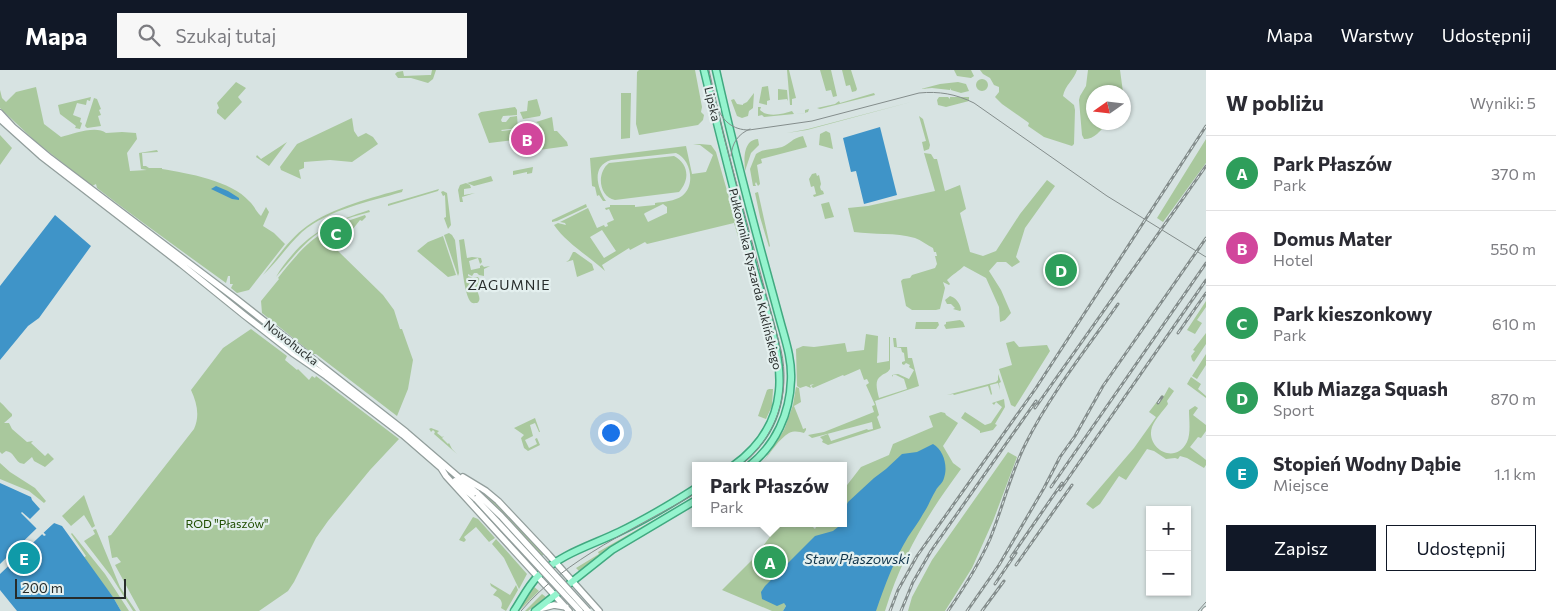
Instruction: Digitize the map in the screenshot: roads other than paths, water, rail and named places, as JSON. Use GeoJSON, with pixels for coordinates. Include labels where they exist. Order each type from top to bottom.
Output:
{"type":"FeatureCollection","features":[{"type":"Feature","properties":{"kind":"main road","name":"Lipska"},"geometry":{"type":"LineString","coordinates":[[704,70],[719,137]]}},
{"type":"Feature","properties":{"kind":"main road","name":"Lipska"},"geometry":{"type":"LineString","coordinates":[[716,70],[732,136]]}},
{"type":"Feature","properties":{"kind":"main road","name":"Nowohucka"},"geometry":{"type":"LineString","coordinates":[[0,113],[50,158],[235,298],[420,444],[452,472],[459,473],[494,498],[556,562],[599,611]]}},
{"type":"Feature","properties":{"kind":"main road","name":"Nowohucka"},"geometry":{"type":"LineString","coordinates":[[0,119],[41,156],[294,354],[403,435],[441,468],[446,476],[568,609]]}},
{"type":"Feature","properties":{"kind":"main road","name":"Pułkownika Ryszarda Kuklińskiego"},"geometry":{"type":"LineString","coordinates":[[732,136],[786,342],[791,370],[788,403],[780,427],[764,452],[753,462]]}},
{"type":"Feature","properties":{"kind":"main road","name":"Pułkownika Ryszarda Kuklińskiego"},"geometry":{"type":"LineString","coordinates":[[719,137],[774,342],[780,376],[777,404],[768,427],[750,452],[738,462]]}},
{"type":"Feature","properties":{"kind":"main road"},"geometry":{"type":"LineString","coordinates":[[441,468],[501,516],[588,611]]}},
{"type":"Feature","properties":{"kind":"main road"},"geometry":{"type":"LineString","coordinates":[[452,472],[580,611]]}},
{"type":"Feature","properties":{"kind":"main road"},"geometry":{"type":"LineString","coordinates":[[514,611],[538,576],[556,562],[578,550],[620,532],[692,490]]}},
{"type":"Feature","properties":{"kind":"main road"},"geometry":{"type":"LineString","coordinates":[[536,610],[618,546],[692,502]]}},
{"type":"Feature","properties":{"kind":"main road"},"geometry":{"type":"LineString","coordinates":[[580,576],[580,583],[584,594]]}},
{"type":"Feature","properties":{"kind":"main road"},"geometry":{"type":"LineString","coordinates":[[536,610],[554,605],[568,609]]}},
{"type":"Feature","properties":{"kind":"water"},"geometry":{"type":"Polygon","coordinates":[[[880,127],[897,195],[864,204],[856,171],[851,172],[843,138],[880,127]]]}},
{"type":"Feature","properties":{"kind":"water"},"geometry":{"type":"Polygon","coordinates":[[[216,186],[228,191],[239,198],[239,200],[232,199],[211,189],[216,186]]]}},
{"type":"Feature","properties":{"kind":"water"},"geometry":{"type":"Polygon","coordinates":[[[55,215],[91,246],[39,318],[28,326],[0,360],[0,286],[55,215]]]}},
{"type":"Feature","properties":{"kind":"water","name":"Staw Płaszowski"},"geometry":{"type":"Polygon","coordinates":[[[933,444],[937,447],[944,459],[945,474],[942,483],[898,555],[876,611],[783,611],[786,606],[784,603],[777,606],[762,599],[761,592],[765,586],[815,536],[833,531],[838,527],[847,527],[848,502],[902,454],[917,452],[933,444]]]}},
{"type":"Feature","properties":{"kind":"water"},"geometry":{"type":"Polygon","coordinates":[[[0,483],[31,497],[40,509],[30,519],[21,513],[44,536],[46,535],[43,532],[54,523],[62,526],[121,611],[17,611],[0,590],[0,483]]]}},
{"type":"Feature","properties":{"kind":"tram line"},"geometry":{"type":"LineString","coordinates":[[709,70],[724,137],[784,366],[784,383],[778,414],[763,442],[745,462]]}},
{"type":"Feature","properties":{"kind":"tram line"},"geometry":{"type":"LineString","coordinates":[[717,106],[729,124],[743,130],[749,130],[812,121],[919,93],[934,92],[961,97],[974,103],[1107,196],[1206,257]]}},
{"type":"Feature","properties":{"kind":"tram line"},"geometry":{"type":"LineString","coordinates":[[731,156],[736,140],[750,129]]}},
{"type":"Feature","properties":{"kind":"tram line"},"geometry":{"type":"LineString","coordinates":[[521,611],[539,592],[581,559],[692,495]]}},
{"type":"Feature","properties":{"kind":"tram line"},"geometry":{"type":"LineString","coordinates":[[1198,611],[1206,602]]}},
{"type":"Feature","properties":{"kind":"railway"},"geometry":{"type":"LineString","coordinates":[[890,611],[898,590],[917,556],[1036,388],[1206,126]]}},
{"type":"Feature","properties":{"kind":"railway"},"geometry":{"type":"LineString","coordinates":[[1035,408],[1206,166]]}},
{"type":"Feature","properties":{"kind":"railway"},"geometry":{"type":"LineString","coordinates":[[967,611],[999,565],[1060,457],[1075,436],[1103,386],[1206,238]]}},
{"type":"Feature","properties":{"kind":"railway"},"geometry":{"type":"LineString","coordinates":[[1051,487],[1206,263]]}},
{"type":"Feature","properties":{"kind":"railway"},"geometry":{"type":"LineString","coordinates":[[1060,490],[1206,280]]}},
{"type":"Feature","properties":{"kind":"railway"},"geometry":{"type":"LineString","coordinates":[[1178,333],[1206,293]]}},
{"type":"Feature","properties":{"kind":"railway"},"geometry":{"type":"LineString","coordinates":[[948,611],[971,576],[986,548],[1015,467],[1026,443],[1046,407],[1069,372],[1118,304]]}},
{"type":"Feature","properties":{"kind":"railway"},"geometry":{"type":"LineString","coordinates":[[1158,403],[1162,397]]}},
{"type":"Feature","properties":{"kind":"railway"},"geometry":{"type":"LineString","coordinates":[[901,611],[913,582],[931,551],[1036,401]]}},
{"type":"Feature","properties":{"kind":"railway"},"geometry":{"type":"LineString","coordinates":[[1011,557],[1062,483]]}},
{"type":"Feature","properties":{"kind":"railway"},"geometry":{"type":"LineString","coordinates":[[1016,565],[1072,485]]}},
{"type":"Feature","properties":{"kind":"railway"},"geometry":{"type":"LineString","coordinates":[[995,584],[1016,553]]}},
{"type":"Feature","properties":{"kind":"railway"},"geometry":{"type":"LineString","coordinates":[[982,611],[1004,581]]}},
{"type":"Feature","properties":{"kind":"place","name":"Domus Mater"},"geometry":{"type":"Point","coordinates":[527,139]}},
{"type":"Feature","properties":{"kind":"place","name":"Park kieszonkowy"},"geometry":{"type":"Point","coordinates":[336,233]}},
{"type":"Feature","properties":{"kind":"place","name":"Klub Miazga Squash"},"geometry":{"type":"Point","coordinates":[1061,270]}},
{"type":"Feature","properties":{"kind":"place","name":"Stopień Wodny Dąbie"},"geometry":{"type":"Point","coordinates":[24,558]}},
{"type":"Feature","properties":{"kind":"place","name":"Park Płaszów"},"geometry":{"type":"Point","coordinates":[770,562]}},
{"type":"Feature","properties":{"kind":"district","name":"ZAGUMNIE"},"geometry":{"type":"Point","coordinates":[509,285]}},
{"type":"Feature","properties":{"kind":"park label","name":"ROD \"Płaszów\""},"geometry":{"type":"Point","coordinates":[227,524]}}]}
